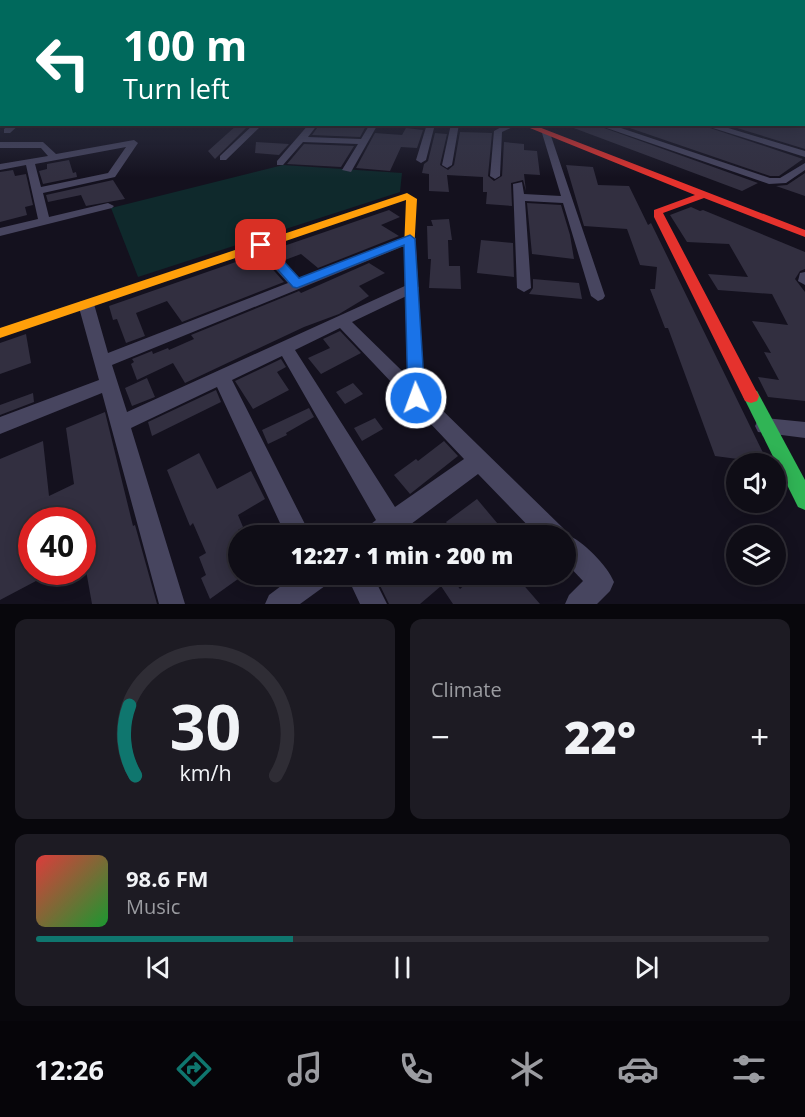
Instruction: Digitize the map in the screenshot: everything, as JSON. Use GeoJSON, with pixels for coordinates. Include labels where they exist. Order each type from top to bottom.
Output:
{"type":"FeatureCollection","features":[{"type":"Feature","properties":{"kind":"street"},"geometry":{"type":"LineString","coordinates":[[7,131],[13,126]]}},
{"type":"Feature","properties":{"kind":"street"},"geometry":{"type":"LineString","coordinates":[[223,158],[257,126]]}},
{"type":"Feature","properties":{"kind":"street"},"geometry":{"type":"LineString","coordinates":[[280,163],[312,126]]}},
{"type":"Feature","properties":{"kind":"street"},"geometry":{"type":"LineString","coordinates":[[347,170],[373,126]]}},
{"type":"Feature","properties":{"kind":"street"},"geometry":{"type":"LineString","coordinates":[[422,159],[430,126]]}},
{"type":"Feature","properties":{"kind":"street"},"geometry":{"type":"LineString","coordinates":[[447,165],[455,126]]}},
{"type":"Feature","properties":{"kind":"street"},"geometry":{"type":"LineString","coordinates":[[495,176],[498,131],[511,126]]}},
{"type":"Feature","properties":{"kind":"street"},"geometry":{"type":"LineString","coordinates":[[528,126],[805,234]]}},
{"type":"Feature","properties":{"kind":"street"},"geometry":{"type":"LineString","coordinates":[[604,126],[769,181],[782,180],[805,166]]}},
{"type":"Feature","properties":{"kind":"street"},"geometry":{"type":"LineString","coordinates":[[615,130],[626,126]]}},
{"type":"Feature","properties":{"kind":"street"},"geometry":{"type":"LineString","coordinates":[[710,126],[805,154]]}},
{"type":"Feature","properties":{"kind":"street"},"geometry":{"type":"LineString","coordinates":[[720,129],[727,126]]}},
{"type":"Feature","properties":{"kind":"street"},"geometry":{"type":"LineString","coordinates":[[546,134],[598,296]]}},
{"type":"Feature","properties":{"kind":"street"},"geometry":{"type":"LineString","coordinates":[[301,139],[363,142]]}},
{"type":"Feature","properties":{"kind":"street"},"geometry":{"type":"LineString","coordinates":[[0,167],[134,142],[111,175],[37,191]]}},
{"type":"Feature","properties":{"kind":"street"},"geometry":{"type":"LineString","coordinates":[[0,145],[43,145],[53,156]]}},
{"type":"Feature","properties":{"kind":"street"},"geometry":{"type":"LineString","coordinates":[[30,161],[44,221]]}},
{"type":"Feature","properties":{"kind":"street"},"geometry":{"type":"LineString","coordinates":[[524,288],[519,190],[568,201]]}},
{"type":"Feature","properties":{"kind":"street"},"geometry":{"type":"LineString","coordinates":[[703,195],[664,209],[658,212],[658,217],[805,500]]}},
{"type":"Feature","properties":{"kind":"street"},"geometry":{"type":"LineString","coordinates":[[0,333],[407,196],[412,199],[410,239],[416,398]]}},
{"type":"Feature","properties":{"kind":"street"},"geometry":{"type":"LineString","coordinates":[[0,232],[108,206]]}},
{"type":"Feature","properties":{"kind":"street"},"geometry":{"type":"LineString","coordinates":[[103,362],[410,239]]}},
{"type":"Feature","properties":{"kind":"street"},"geometry":{"type":"LineString","coordinates":[[261,245],[297,284]]}},
{"type":"Feature","properties":{"kind":"street"},"geometry":{"type":"LineString","coordinates":[[805,276],[805,281]]}},
{"type":"Feature","properties":{"kind":"street"},"geometry":{"type":"LineString","coordinates":[[121,424],[412,288]]}},
{"type":"Feature","properties":{"kind":"street"},"geometry":{"type":"LineString","coordinates":[[86,304],[172,604]]}},
{"type":"Feature","properties":{"kind":"street"},"geometry":{"type":"LineString","coordinates":[[342,321],[544,525]]}},
{"type":"Feature","properties":{"kind":"street"},"geometry":{"type":"LineString","coordinates":[[285,347],[381,525]]}},
{"type":"Feature","properties":{"kind":"street"},"geometry":{"type":"LineString","coordinates":[[221,377],[294,525]]}},
{"type":"Feature","properties":{"kind":"street"},"geometry":{"type":"LineString","coordinates":[[0,426],[109,383]]}},
{"type":"Feature","properties":{"kind":"street"},"geometry":{"type":"LineString","coordinates":[[765,426],[805,430]]}},
{"type":"Feature","properties":{"kind":"street"},"geometry":{"type":"LineString","coordinates":[[389,525],[480,460]]}},
{"type":"Feature","properties":{"kind":"street"},"geometry":{"type":"LineString","coordinates":[[576,556],[601,582],[578,604]]}},
{"type":"Feature","properties":{"kind":"street"},"geometry":{"type":"LineString","coordinates":[[278,604],[305,585]]}},
{"type":"Feature","properties":{"kind":"street"},"geometry":{"type":"LineString","coordinates":[[364,585],[374,604]]}},
{"type":"Feature","properties":{"kind":"green space"},"geometry":{"type":"Polygon","coordinates":[[[283,165],[402,173],[400,192],[138,277],[111,208],[283,165]]]}},
{"type":"Feature","properties":{"kind":"building"},"geometry":{"type":"Polygon","coordinates":[[[236,126],[248,126],[215,159],[208,151],[236,126]]]}},
{"type":"Feature","properties":{"kind":"building"},"geometry":{"type":"Polygon","coordinates":[[[319,126],[366,126],[360,137],[312,135],[319,126]]]}},
{"type":"Feature","properties":{"kind":"building"},"geometry":{"type":"Polygon","coordinates":[[[568,126],[599,126],[758,183],[742,191],[568,126]]]}},
{"type":"Feature","properties":{"kind":"building"},"geometry":{"type":"Polygon","coordinates":[[[624,126],[704,126],[803,159],[779,176],[770,176],[624,126]]]}},
{"type":"Feature","properties":{"kind":"building"},"geometry":{"type":"Polygon","coordinates":[[[730,126],[805,126],[805,149],[730,126]]]}},
{"type":"Feature","properties":{"kind":"building"},"geometry":{"type":"Polygon","coordinates":[[[406,128],[423,130],[417,148],[401,147],[390,171],[356,168],[375,133],[402,135],[406,128]]]}},
{"type":"Feature","properties":{"kind":"building"},"geometry":{"type":"Polygon","coordinates":[[[460,132],[492,133],[488,176],[494,181],[502,176],[504,142],[524,144],[524,150],[537,151],[540,175],[524,174],[526,191],[523,180],[511,183],[512,206],[486,204],[487,192],[483,192],[483,177],[447,175],[449,192],[429,191],[429,174],[422,173],[424,164],[428,161],[435,133],[447,134],[440,165],[448,170],[454,165],[460,132]]]}},
{"type":"Feature","properties":{"kind":"building"},"geometry":{"type":"Polygon","coordinates":[[[256,142],[289,144],[279,155],[255,153],[256,142]]]}},
{"type":"Feature","properties":{"kind":"building"},"geometry":{"type":"Polygon","coordinates":[[[304,144],[354,146],[341,167],[287,164],[304,144]]]}},
{"type":"Feature","properties":{"kind":"building"},"geometry":{"type":"Polygon","coordinates":[[[69,160],[73,173],[76,172],[77,177],[43,184],[39,171],[47,169],[47,164],[69,160]]]}},
{"type":"Feature","properties":{"kind":"building"},"geometry":{"type":"Polygon","coordinates":[[[566,165],[593,167],[598,185],[629,186],[648,225],[651,223],[763,453],[726,453],[726,457],[715,456],[668,328],[665,328],[650,289],[655,289],[657,267],[640,265],[627,229],[584,226],[566,165]]]}},
{"type":"Feature","properties":{"kind":"building"},"geometry":{"type":"Polygon","coordinates":[[[13,170],[15,176],[26,174],[33,205],[25,207],[27,215],[0,222],[0,172],[13,170]]]}},
{"type":"Feature","properties":{"kind":"building"},"geometry":{"type":"Polygon","coordinates":[[[805,173],[805,196],[776,186],[787,185],[805,173]]]}},
{"type":"Feature","properties":{"kind":"building"},"geometry":{"type":"Polygon","coordinates":[[[113,180],[125,199],[86,206],[81,195],[48,202],[46,195],[113,180]]]}},
{"type":"Feature","properties":{"kind":"building"},"geometry":{"type":"Polygon","coordinates":[[[527,203],[561,205],[574,259],[532,254],[527,203]]]}},
{"type":"Feature","properties":{"kind":"building"},"geometry":{"type":"Polygon","coordinates":[[[691,207],[805,252],[805,269],[800,271],[795,279],[805,292],[805,401],[768,397],[758,377],[779,380],[764,352],[771,353],[752,321],[788,325],[772,294],[718,290],[708,274],[748,277],[729,244],[687,242],[670,215],[691,207]]]}},
{"type":"Feature","properties":{"kind":"building"},"geometry":{"type":"Polygon","coordinates":[[[389,210],[400,217],[381,225],[399,236],[318,268],[301,254],[285,260],[275,249],[389,210]]]}},
{"type":"Feature","properties":{"kind":"building"},"geometry":{"type":"Polygon","coordinates":[[[449,219],[452,240],[448,240],[449,266],[460,266],[461,289],[429,288],[431,259],[428,259],[427,226],[433,226],[431,220],[449,219]]]}},
{"type":"Feature","properties":{"kind":"building"},"geometry":{"type":"Polygon","coordinates":[[[481,240],[513,243],[514,277],[477,273],[481,240]]]}},
{"type":"Feature","properties":{"kind":"building"},"geometry":{"type":"Polygon","coordinates":[[[259,254],[284,282],[182,322],[167,301],[136,313],[145,336],[126,343],[117,319],[113,320],[109,306],[259,254]]]}},
{"type":"Feature","properties":{"kind":"building"},"geometry":{"type":"Polygon","coordinates":[[[369,263],[385,273],[359,286],[369,296],[339,314],[304,327],[185,383],[173,363],[137,380],[131,364],[134,362],[132,359],[152,351],[153,354],[168,348],[169,350],[194,339],[191,335],[299,291],[301,293],[369,263]]]}},
{"type":"Feature","properties":{"kind":"building"},"geometry":{"type":"Polygon","coordinates":[[[533,279],[579,283],[582,299],[529,294],[533,288],[533,279]]]}},
{"type":"Feature","properties":{"kind":"building"},"geometry":{"type":"Polygon","coordinates":[[[340,331],[361,353],[321,374],[308,358],[330,348],[323,339],[340,331]]]}},
{"type":"Feature","properties":{"kind":"building"},"geometry":{"type":"Polygon","coordinates":[[[26,334],[31,363],[0,374],[0,343],[26,334]]]}},
{"type":"Feature","properties":{"kind":"building"},"geometry":{"type":"Polygon","coordinates":[[[281,359],[286,367],[277,372],[289,390],[253,409],[235,381],[281,359]]]}},
{"type":"Feature","properties":{"kind":"building"},"geometry":{"type":"Polygon","coordinates":[[[147,378],[155,397],[132,406],[125,388],[147,378]]]}},
{"type":"Feature","properties":{"kind":"building"},"geometry":{"type":"Polygon","coordinates":[[[353,383],[363,394],[345,404],[336,392],[353,383]]]}},
{"type":"Feature","properties":{"kind":"building"},"geometry":{"type":"Polygon","coordinates":[[[216,390],[221,402],[152,436],[148,422],[216,390]]]}},
{"type":"Feature","properties":{"kind":"building"},"geometry":{"type":"Polygon","coordinates":[[[33,393],[34,402],[0,415],[0,405],[33,393]]]}},
{"type":"Feature","properties":{"kind":"building"},"geometry":{"type":"Polygon","coordinates":[[[309,408],[314,417],[286,433],[287,435],[268,444],[262,430],[309,408]]]}},
{"type":"Feature","properties":{"kind":"building"},"geometry":{"type":"Polygon","coordinates":[[[105,412],[133,526],[135,525],[157,604],[92,604],[89,585],[96,585],[96,507],[18,507],[18,585],[28,585],[0,600],[0,459],[43,441],[49,496],[74,484],[66,428],[105,412]]]}},
{"type":"Feature","properties":{"kind":"building"},"geometry":{"type":"Polygon","coordinates":[[[375,418],[383,429],[362,441],[354,428],[375,418]]]}},
{"type":"Feature","properties":{"kind":"building"},"geometry":{"type":"Polygon","coordinates":[[[444,441],[458,456],[410,494],[394,475],[416,459],[418,461],[444,441]]]}},
{"type":"Feature","properties":{"kind":"building"},"geometry":{"type":"Polygon","coordinates":[[[199,453],[217,489],[251,471],[265,499],[238,515],[242,525],[228,525],[230,585],[210,599],[201,578],[206,575],[199,557],[206,553],[193,523],[190,526],[167,470],[199,453]]]}},
{"type":"Feature","properties":{"kind":"building"},"geometry":{"type":"Polygon","coordinates":[[[477,499],[499,525],[448,525],[446,522],[477,499]]]}},
{"type":"Feature","properties":{"kind":"building"},"geometry":{"type":"Polygon","coordinates":[[[380,585],[457,585],[460,589],[465,585],[524,585],[540,604],[453,604],[441,586],[420,604],[389,604],[380,585]]]}},
{"type":"Feature","properties":{"kind":"traffic: fast"},"geometry":{"type":"LineString","coordinates":[[751,396],[805,500]]}},
{"type":"Feature","properties":{"kind":"traffic: slow"},"geometry":{"type":"LineString","coordinates":[[0,333],[407,196],[412,199],[410,249]]}},
{"type":"Feature","properties":{"kind":"traffic: jam"},"geometry":{"type":"LineString","coordinates":[[528,126],[805,234]]}},
{"type":"Feature","properties":{"kind":"traffic: jam"},"geometry":{"type":"LineString","coordinates":[[703,195],[664,209],[658,212],[659,217],[751,396]]}},
{"type":"Feature","properties":{"kind":"traffic: jam"},"geometry":{"type":"LineString","coordinates":[[410,249],[416,398]]}},
{"type":"Feature","properties":{"kind":"route"},"geometry":{"type":"LineString","coordinates":[[261,245],[297,284],[410,239],[416,398]]}}]}
